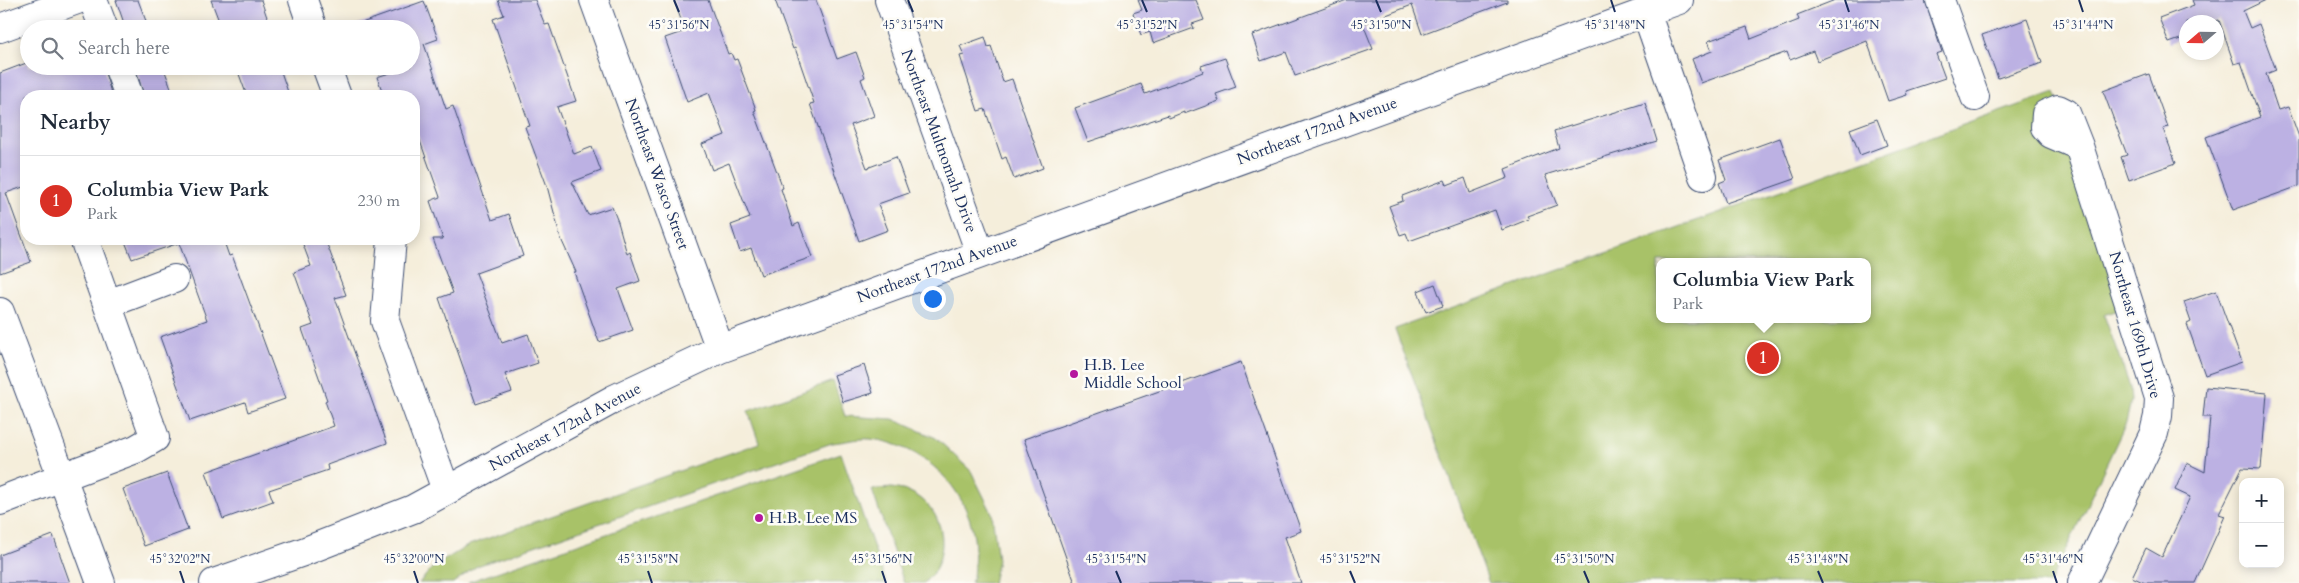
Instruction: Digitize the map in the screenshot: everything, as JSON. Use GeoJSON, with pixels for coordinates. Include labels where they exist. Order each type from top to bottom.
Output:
{"type":"FeatureCollection","features":[{"type":"Feature","properties":{"kind":"street"},"geometry":{"type":"LineString","coordinates":[[22,20],[77,0]]}},
{"type":"Feature","properties":{"kind":"street"},"geometry":{"type":"LineString","coordinates":[[93,0],[101,20]]}},
{"type":"Feature","properties":{"kind":"street"},"geometry":{"type":"LineString","coordinates":[[303,0],[310,20]]}},
{"type":"Feature","properties":{"kind":"street","name":"Northeast Wasco Street"},"geometry":{"type":"LineString","coordinates":[[594,0],[720,349]]}},
{"type":"Feature","properties":{"kind":"street","name":"Northeast Multnomah Drive"},"geometry":{"type":"LineString","coordinates":[[889,0],[980,253]]}},
{"type":"Feature","properties":{"kind":"street","name":"Northeast 172nd Avenue"},"geometry":{"type":"LineString","coordinates":[[214,583],[303,552],[413,509],[614,399],[720,349],[1679,0]]}},
{"type":"Feature","properties":{"kind":"street"},"geometry":{"type":"LineString","coordinates":[[1940,0],[1975,97]]}},
{"type":"Feature","properties":{"kind":"street"},"geometry":{"type":"LineString","coordinates":[[1646,12],[1703,176]]}},
{"type":"Feature","properties":{"kind":"street"},"geometry":{"type":"LineString","coordinates":[[0,28],[20,21]]}},
{"type":"Feature","properties":{"kind":"street"},"geometry":{"type":"LineString","coordinates":[[121,75],[127,90]]}},
{"type":"Feature","properties":{"kind":"street"},"geometry":{"type":"LineString","coordinates":[[329,75],[335,90]]}},
{"type":"Feature","properties":{"kind":"street","name":"Northeast 169th Drive"},"geometry":{"type":"LineString","coordinates":[[2080,146],[2159,398],[2154,433],[2082,583]]}},
{"type":"Feature","properties":{"kind":"street"},"geometry":{"type":"LineString","coordinates":[[0,500],[136,449],[155,438],[86,245]]}},
{"type":"Feature","properties":{"kind":"street"},"geometry":{"type":"LineString","coordinates":[[391,245],[385,321],[446,490]]}},
{"type":"Feature","properties":{"kind":"street"},"geometry":{"type":"LineString","coordinates":[[108,304],[174,279]]}},
{"type":"Feature","properties":{"kind":"street"},"geometry":{"type":"LineString","coordinates":[[0,312],[101,583]]}},
{"type":"Feature","properties":{"kind":"green space"},"geometry":{"type":"Polygon","coordinates":[[[2055,92],[2132,304],[2104,315],[2130,387],[2131,401],[2126,423],[2050,583],[1489,583],[1395,329],[2055,92]]]}},
{"type":"Feature","properties":{"kind":"green space"},"geometry":{"type":"Polygon","coordinates":[[[833,381],[845,416],[893,419],[936,438],[971,471],[992,513],[998,560],[993,583],[971,583],[975,548],[970,519],[952,486],[939,471],[907,449],[889,443],[865,439],[832,443],[477,566],[453,583],[419,583],[433,567],[469,545],[759,443],[748,411],[833,381]]]}},
{"type":"Feature","properties":{"kind":"green space","name":"H.B. Lee MS"},"geometry":{"type":"Polygon","coordinates":[[[841,453],[886,583],[468,582],[841,453]]]}},
{"type":"Feature","properties":{"kind":"green space"},"geometry":{"type":"Polygon","coordinates":[[[891,488],[910,492],[920,498],[935,514],[939,524],[942,535],[940,557],[935,570],[924,583],[904,583],[872,490],[891,488]]]}},
{"type":"Feature","properties":{"kind":"building"},"geometry":{"type":"Polygon","coordinates":[[[116,0],[138,0],[146,20],[123,20],[116,0]]]}},
{"type":"Feature","properties":{"kind":"building"},"geometry":{"type":"Polygon","coordinates":[[[211,0],[261,0],[268,20],[219,20],[211,0]]]}},
{"type":"Feature","properties":{"kind":"building"},"geometry":{"type":"Polygon","coordinates":[[[498,0],[535,0],[545,25],[549,24],[576,101],[557,107],[574,154],[592,147],[601,171],[572,182],[588,215],[612,207],[627,254],[630,252],[640,281],[618,289],[633,330],[599,342],[574,272],[576,272],[561,239],[547,186],[525,127],[530,126],[493,19],[504,15],[498,0]]]}},
{"type":"Feature","properties":{"kind":"building"},"geometry":{"type":"Polygon","coordinates":[[[674,0],[708,0],[728,54],[731,53],[734,60],[737,59],[754,104],[756,110],[754,111],[783,188],[781,189],[793,226],[799,223],[812,257],[761,275],[751,248],[740,252],[731,225],[750,218],[729,163],[712,170],[702,144],[725,135],[709,93],[687,102],[665,38],[685,31],[674,0]]]}},
{"type":"Feature","properties":{"kind":"building"},"geometry":{"type":"Polygon","coordinates":[[[775,0],[816,0],[837,59],[856,52],[865,77],[861,79],[874,116],[851,125],[867,168],[896,157],[909,193],[878,204],[888,230],[859,241],[810,104],[814,103],[795,48],[793,49],[775,0]]]}},
{"type":"Feature","properties":{"kind":"building"},"geometry":{"type":"Polygon","coordinates":[[[1138,0],[1196,0],[1204,20],[1192,24],[1194,28],[1153,43],[1150,32],[1141,35],[1133,13],[1142,10],[1138,0]]]}},
{"type":"Feature","properties":{"kind":"building"},"geometry":{"type":"Polygon","coordinates":[[[1347,0],[1507,0],[1507,2],[1422,34],[1412,5],[1363,24],[1373,49],[1295,76],[1286,52],[1261,61],[1252,35],[1347,0]]]}},
{"type":"Feature","properties":{"kind":"building"},"geometry":{"type":"Polygon","coordinates":[[[1835,0],[1925,0],[1942,52],[1936,54],[1945,78],[1906,91],[1907,95],[1888,101],[1867,41],[1817,61],[1813,51],[1790,60],[1787,52],[1701,83],[1692,59],[1712,51],[1708,41],[1747,27],[1751,39],[1799,20],[1797,15],[1835,0]]]}},
{"type":"Feature","properties":{"kind":"building"},"geometry":{"type":"Polygon","coordinates":[[[2192,0],[2266,0],[2243,11],[2250,28],[2259,24],[2276,70],[2266,74],[2278,110],[2288,107],[2299,137],[2299,186],[2233,210],[2206,137],[2260,117],[2241,62],[2234,64],[2224,35],[2224,15],[2179,15],[2179,39],[2169,43],[2159,18],[2194,5],[2192,0]]]}},
{"type":"Feature","properties":{"kind":"building"},"geometry":{"type":"Polygon","coordinates":[[[424,1],[438,39],[424,44],[446,109],[453,106],[492,220],[509,214],[523,256],[476,273],[502,343],[528,334],[538,363],[505,374],[512,392],[476,404],[439,298],[453,293],[433,239],[443,239],[430,201],[440,197],[420,141],[420,90],[382,90],[377,77],[383,75],[420,75],[420,20],[370,20],[424,1]]]}},
{"type":"Feature","properties":{"kind":"building"},"geometry":{"type":"Polygon","coordinates":[[[2027,19],[2042,63],[1998,78],[1982,35],[2027,19]]]}},
{"type":"Feature","properties":{"kind":"building"},"geometry":{"type":"Polygon","coordinates":[[[985,37],[988,47],[991,46],[1003,82],[1012,79],[1043,168],[1014,179],[1006,157],[1002,159],[985,109],[978,111],[960,56],[964,55],[960,46],[985,37]]]}},
{"type":"Feature","properties":{"kind":"building"},"geometry":{"type":"Polygon","coordinates":[[[1225,58],[1236,87],[1216,94],[1219,101],[1184,114],[1184,112],[1169,118],[1168,115],[1088,142],[1075,108],[1141,84],[1145,94],[1203,72],[1201,66],[1225,58]]]}},
{"type":"Feature","properties":{"kind":"building"},"geometry":{"type":"Polygon","coordinates":[[[20,65],[20,75],[106,75],[110,90],[20,90],[20,188],[6,193],[20,232],[20,245],[25,245],[31,262],[0,273],[0,73],[20,65]]]}},
{"type":"Feature","properties":{"kind":"building"},"geometry":{"type":"Polygon","coordinates":[[[2149,74],[2168,127],[2163,129],[2176,163],[2129,180],[2121,157],[2127,155],[2103,91],[2149,74]]]}},
{"type":"Feature","properties":{"kind":"building"},"geometry":{"type":"Polygon","coordinates":[[[138,75],[166,75],[172,90],[142,90],[138,75]]]}},
{"type":"Feature","properties":{"kind":"building"},"geometry":{"type":"Polygon","coordinates":[[[239,75],[282,75],[287,90],[245,90],[239,75]]]}},
{"type":"Feature","properties":{"kind":"building"},"geometry":{"type":"Polygon","coordinates":[[[1645,103],[1657,141],[1545,175],[1557,205],[1527,216],[1529,219],[1502,230],[1495,210],[1409,241],[1406,233],[1400,235],[1389,206],[1403,201],[1402,196],[1445,180],[1447,185],[1465,178],[1470,193],[1508,178],[1505,169],[1559,148],[1554,131],[1645,103]]]}},
{"type":"Feature","properties":{"kind":"building"},"geometry":{"type":"Polygon","coordinates":[[[1877,119],[1887,145],[1860,155],[1850,129],[1877,119]]]}},
{"type":"Feature","properties":{"kind":"building"},"geometry":{"type":"Polygon","coordinates":[[[1780,138],[1795,179],[1726,203],[1719,183],[1726,180],[1719,160],[1780,138]]]}},
{"type":"Feature","properties":{"kind":"building"},"geometry":{"type":"Polygon","coordinates":[[[126,245],[173,245],[132,259],[126,245]]]}},
{"type":"Feature","properties":{"kind":"building"},"geometry":{"type":"Polygon","coordinates":[[[180,245],[225,245],[229,256],[232,255],[285,399],[248,412],[245,402],[190,421],[160,337],[207,320],[180,245]]]}},
{"type":"Feature","properties":{"kind":"building"},"geometry":{"type":"Polygon","coordinates":[[[303,245],[327,245],[346,295],[335,298],[387,443],[327,465],[328,470],[269,490],[273,501],[223,519],[206,472],[334,426],[302,329],[313,325],[294,272],[311,266],[303,245]]]}},
{"type":"Feature","properties":{"kind":"building"},"geometry":{"type":"Polygon","coordinates":[[[1435,284],[1443,306],[1426,312],[1418,291],[1435,284]]]}},
{"type":"Feature","properties":{"kind":"building"},"geometry":{"type":"Polygon","coordinates":[[[2216,291],[2242,362],[2205,375],[2187,324],[2191,322],[2184,302],[2216,291]]]}},
{"type":"Feature","properties":{"kind":"building"},"geometry":{"type":"Polygon","coordinates":[[[1241,362],[1301,531],[1285,537],[1301,583],[1075,583],[1024,439],[1241,362]]]}},
{"type":"Feature","properties":{"kind":"building"},"geometry":{"type":"Polygon","coordinates":[[[864,365],[873,393],[843,402],[834,375],[864,365]]]}},
{"type":"Feature","properties":{"kind":"building"},"geometry":{"type":"Polygon","coordinates":[[[2206,387],[2267,393],[2261,469],[2242,468],[2219,514],[2225,516],[2195,583],[2145,583],[2132,577],[2146,548],[2162,557],[2190,497],[2175,490],[2187,463],[2205,472],[2210,417],[2203,417],[2206,387]]]}},
{"type":"Feature","properties":{"kind":"building"},"geometry":{"type":"Polygon","coordinates":[[[167,473],[188,530],[144,546],[123,489],[167,473]]]}},
{"type":"Feature","properties":{"kind":"building"},"geometry":{"type":"Polygon","coordinates":[[[53,535],[70,583],[0,583],[0,555],[53,535]]]}},
{"type":"Feature","properties":{"kind":"place","name":"Columbia View Park"},"geometry":{"type":"Point","coordinates":[1763,358]}},
{"type":"Feature","properties":{"kind":"place","name":"H.B. Lee Middle School"},"geometry":{"type":"Point","coordinates":[1074,374]}},
{"type":"Feature","properties":{"kind":"place","name":"H.B. Lee MS"},"geometry":{"type":"Point","coordinates":[759,518]}}]}
